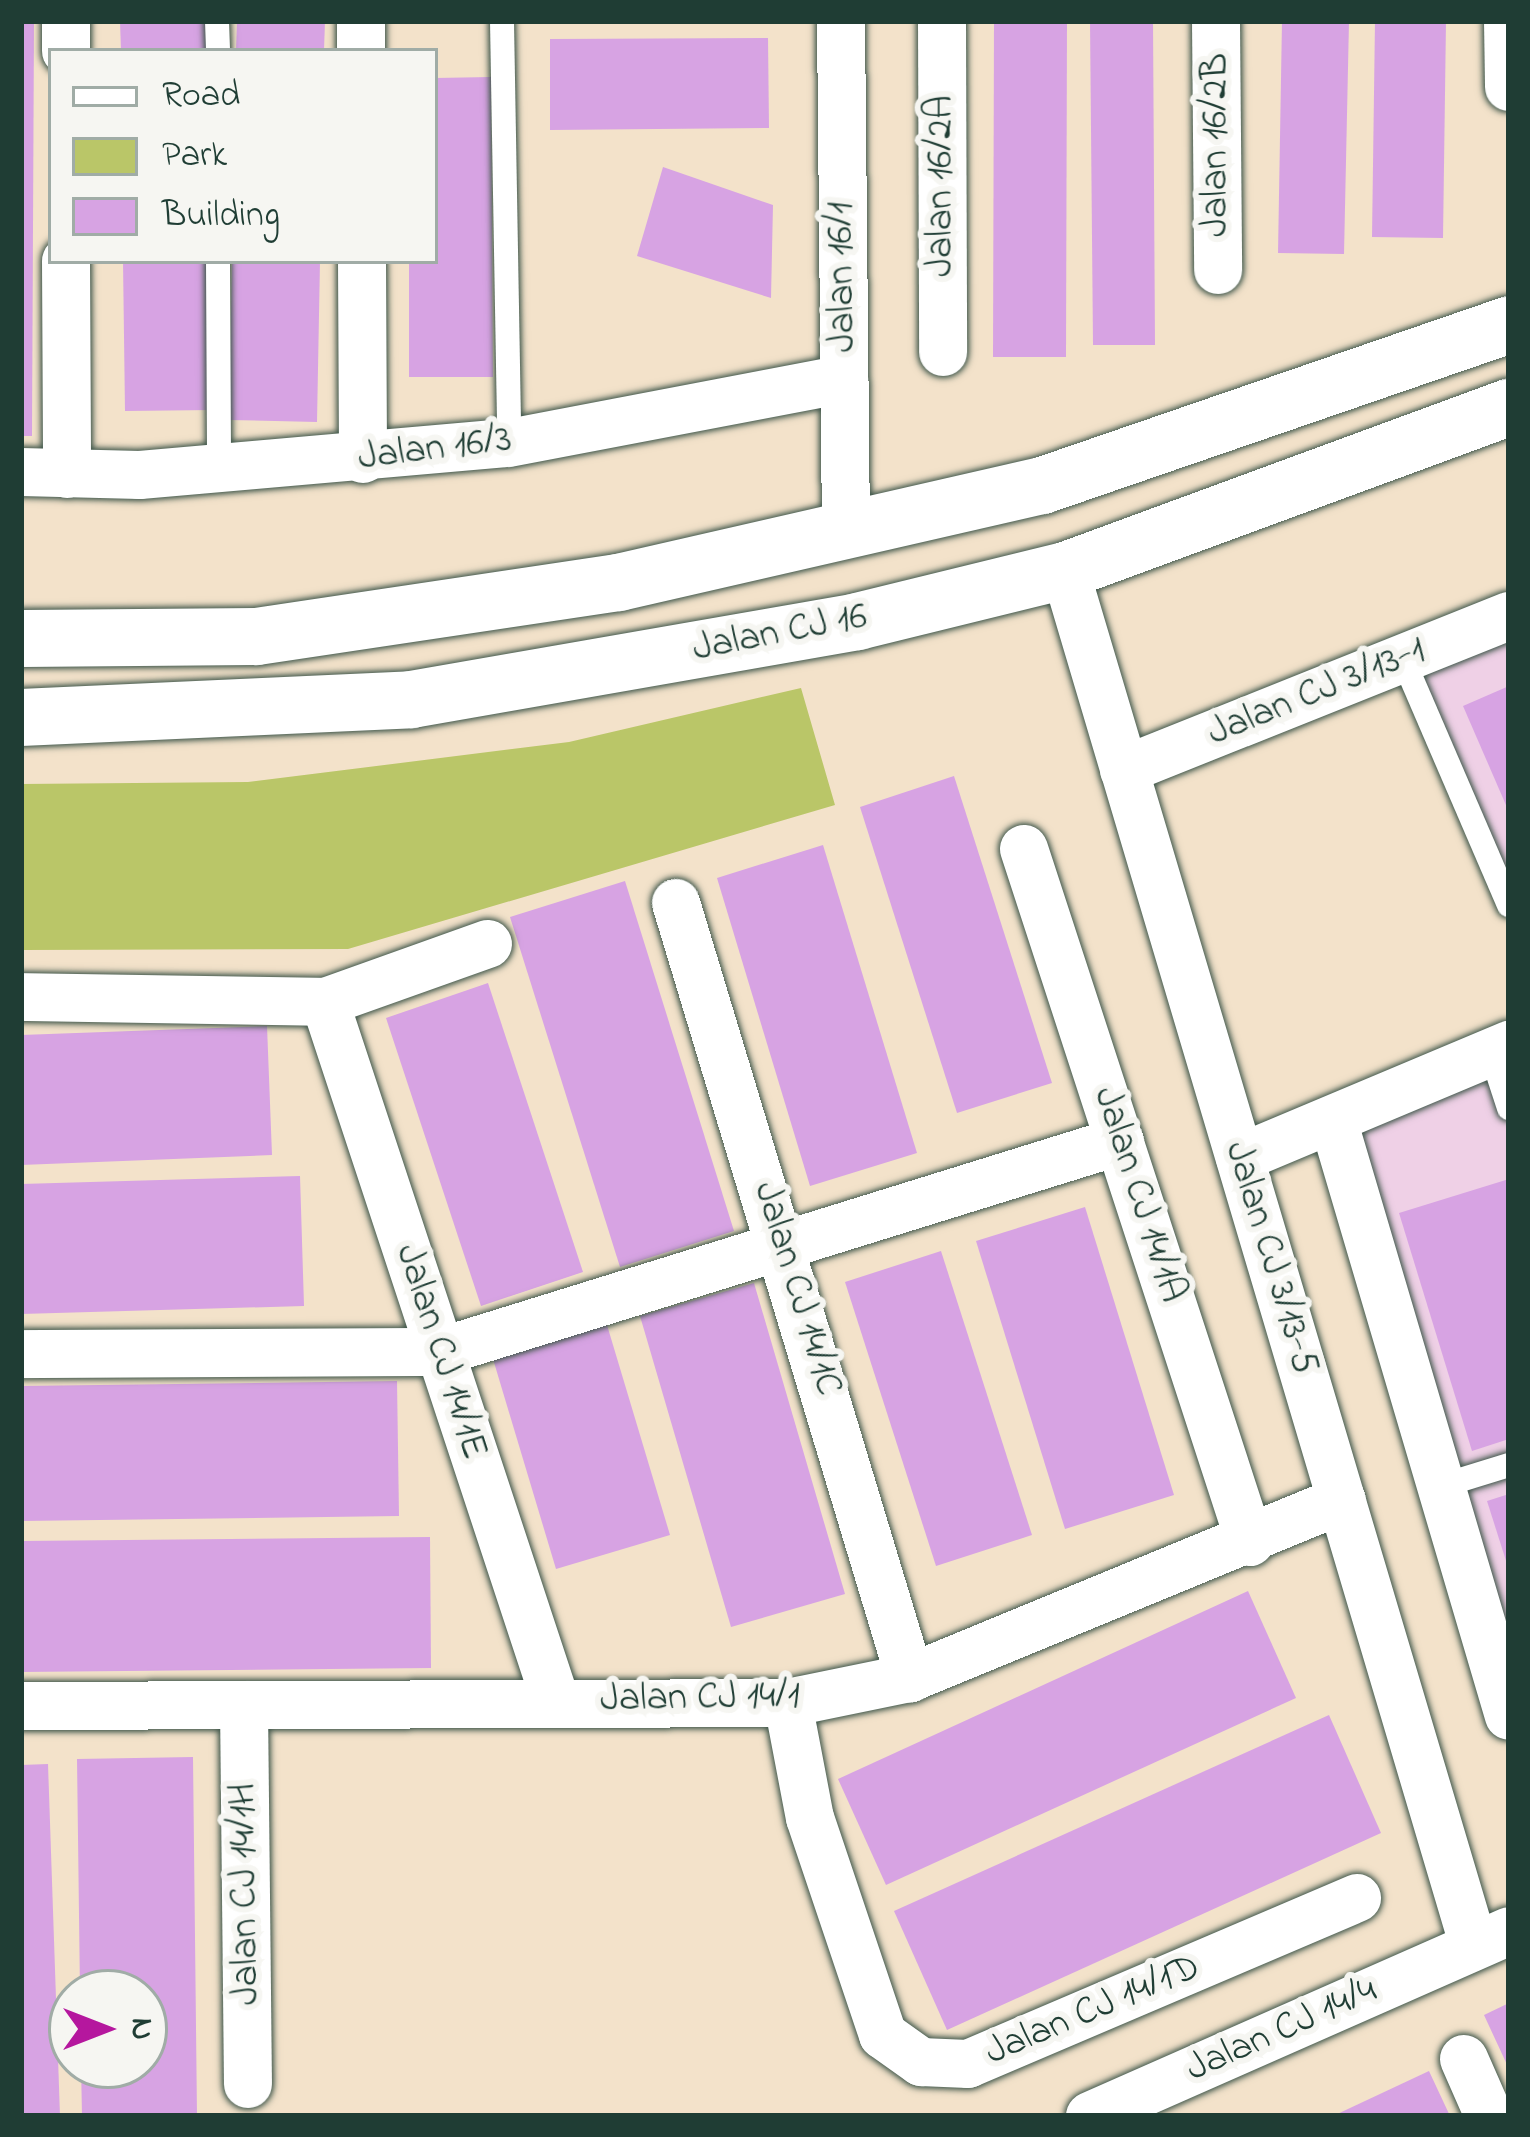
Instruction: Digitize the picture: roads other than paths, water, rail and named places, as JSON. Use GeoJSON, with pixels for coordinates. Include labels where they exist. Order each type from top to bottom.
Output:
{"type":"FeatureCollection","features":[{"type":"Feature","properties":{"kind":"street","name":"Jalan 16/1"},"geometry":{"type":"LineString","coordinates":[[841,21],[846,533]]}},
{"type":"Feature","properties":{"kind":"street","name":"Jalan 16/2A"},"geometry":{"type":"LineString","coordinates":[[941,21],[943,352]]}},
{"type":"Feature","properties":{"kind":"street","name":"Jalan 16/2B"},"geometry":{"type":"LineString","coordinates":[[1216,21],[1218,270]]}},
{"type":"Feature","properties":{"kind":"street"},"geometry":{"type":"LineString","coordinates":[[1508,21],[1509,87]]}},
{"type":"Feature","properties":{"kind":"street"},"geometry":{"type":"LineString","coordinates":[[44,473],[66,264]]}},
{"type":"Feature","properties":{"kind":"street"},"geometry":{"type":"LineString","coordinates":[[362,264],[363,459]]}},
{"type":"Feature","properties":{"kind":"street"},"geometry":{"type":"LineString","coordinates":[[21,638],[256,636],[618,582],[1042,485],[1509,324]]}},
{"type":"Feature","properties":{"kind":"street","name":"Jalan 16/3"},"geometry":{"type":"LineString","coordinates":[[44,473],[219,470],[363,459],[508,442],[844,380]]}},
{"type":"Feature","properties":{"kind":"street","name":"Jalan CJ 16"},"geometry":{"type":"LineString","coordinates":[[21,717],[411,699],[857,621],[1065,571],[1509,407]]}},
{"type":"Feature","properties":{"kind":"street","name":"Jalan CJ 3/13-5"},"geometry":{"type":"LineString","coordinates":[[1065,571],[1342,1500],[1492,1939]]}},
{"type":"Feature","properties":{"kind":"street","name":"Jalan CJ 3/13-1"},"geometry":{"type":"LineString","coordinates":[[1124,770],[1509,616]]}},
{"type":"Feature","properties":{"kind":"street","name":"Jalan CJ 14/1A"},"geometry":{"type":"LineString","coordinates":[[1024,849],[1250,1542]]}},
{"type":"Feature","properties":{"kind":"street","name":"Jalan CJ 14/1C"},"geometry":{"type":"LineString","coordinates":[[676,902],[784,1242],[910,1678]]}},
{"type":"Feature","properties":{"kind":"street"},"geometry":{"type":"LineString","coordinates":[[21,997],[325,1002],[488,944]]}},
{"type":"Feature","properties":{"kind":"street","name":"Jalan CJ 14/1E"},"geometry":{"type":"LineString","coordinates":[[325,1002],[556,1702]]}},
{"type":"Feature","properties":{"kind":"street"},"geometry":{"type":"LineString","coordinates":[[1240,1158],[1500,1049]]}},
{"type":"Feature","properties":{"kind":"street"},"geometry":{"type":"LineString","coordinates":[[1333,1120],[1509,1716]]}},
{"type":"Feature","properties":{"kind":"street"},"geometry":{"type":"LineString","coordinates":[[21,1354],[440,1352],[1120,1141]]}},
{"type":"Feature","properties":{"kind":"street","name":"Jalan CJ 14/1"},"geometry":{"type":"LineString","coordinates":[[21,1706],[788,1703],[910,1678],[1250,1542],[1342,1500]]}},
{"type":"Feature","properties":{"kind":"street","name":"Jalan CJ 14/1D"},"geometry":{"type":"LineString","coordinates":[[788,1703],[810,1818],[883,2035],[921,2062],[968,2064],[1357,1898]]}},
{"type":"Feature","properties":{"kind":"street","name":"Jalan CJ 14/1H"},"geometry":{"type":"LineString","coordinates":[[244,1705],[248,2084]]}},
{"type":"Feature","properties":{"kind":"street","name":"Jalan CJ 14/4"},"geometry":{"type":"LineString","coordinates":[[1090,2116],[1492,1939]]}},
{"type":"Feature","properties":{"kind":"street"},"geometry":{"type":"LineString","coordinates":[[1464,2059],[1489,2116]]}},
{"type":"Feature","properties":{"kind":"lane"},"geometry":{"type":"LineString","coordinates":[[502,21],[508,442]]}},
{"type":"Feature","properties":{"kind":"lane"},"geometry":{"type":"LineString","coordinates":[[218,264],[219,470]]}},
{"type":"Feature","properties":{"kind":"lane"},"geometry":{"type":"LineString","coordinates":[[1403,658],[1497,845],[1509,905]]}},
{"type":"Feature","properties":{"kind":"lane"},"geometry":{"type":"LineString","coordinates":[[1500,1049],[1509,1108]]}},
{"type":"Feature","properties":{"kind":"lane"},"geometry":{"type":"LineString","coordinates":[[1441,1486],[1509,1465]]}}]}
